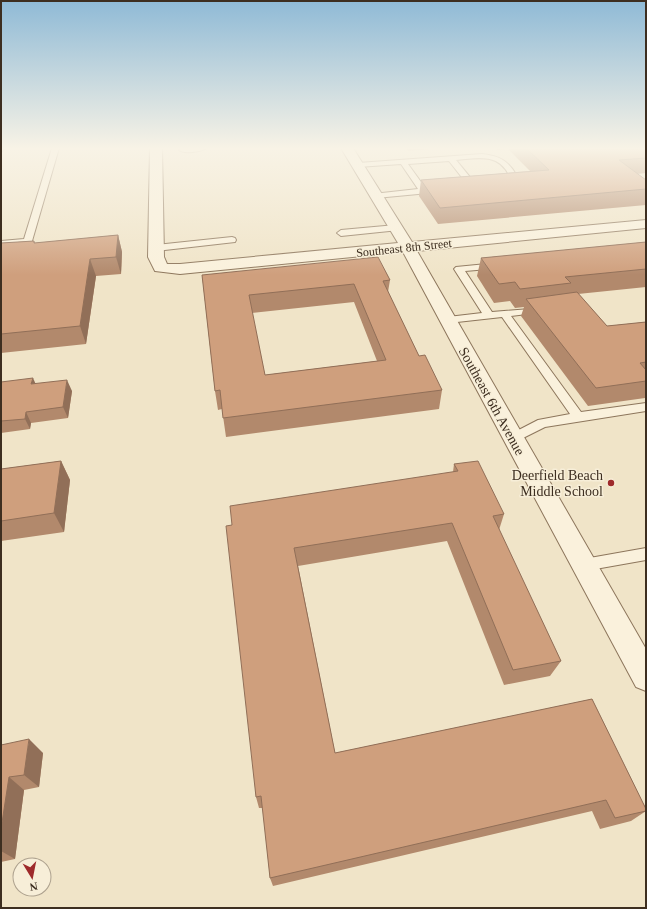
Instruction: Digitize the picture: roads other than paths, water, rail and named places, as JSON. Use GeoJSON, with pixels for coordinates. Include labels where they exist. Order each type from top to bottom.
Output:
{"type":"FeatureCollection","features":[{"type":"Feature","properties":{"kind":"street"},"geometry":{"type":"LineString","coordinates":[[156,190],[156,248]]}},
{"type":"Feature","properties":{"kind":"street","name":"Southeast 6th Avenue"},"geometry":{"type":"LineString","coordinates":[[373,190],[408,248],[646,677]]}},
{"type":"Feature","properties":{"kind":"street","name":"Southeast 8th Street"},"geometry":{"type":"LineString","coordinates":[[156,248],[156,257],[161,268],[180,269],[646,224]]}},
{"type":"Feature","properties":{"kind":"lane"},"geometry":{"type":"LineString","coordinates":[[1,244],[28,241],[43,190]]}},
{"type":"Feature","properties":{"kind":"lane"},"geometry":{"type":"LineString","coordinates":[[376,196],[441,190]]}},
{"type":"Feature","properties":{"kind":"lane"},"geometry":{"type":"LineString","coordinates":[[341,233],[396,228]]}},
{"type":"Feature","properties":{"kind":"lane"},"geometry":{"type":"LineString","coordinates":[[156,248],[232,240]]}},
{"type":"Feature","properties":{"kind":"lane"},"geometry":{"type":"LineString","coordinates":[[489,315],[459,269],[505,265]]}},
{"type":"Feature","properties":{"kind":"lane"},"geometry":{"type":"LineString","coordinates":[[448,320],[550,309]]}},
{"type":"Feature","properties":{"kind":"lane"},"geometry":{"type":"LineString","coordinates":[[505,314],[578,417]]}},
{"type":"Feature","properties":{"kind":"lane"},"geometry":{"type":"LineString","coordinates":[[513,438],[542,423],[646,407]]}},
{"type":"Feature","properties":{"kind":"lane"},"geometry":{"type":"LineString","coordinates":[[584,565],[646,554]]}},
{"type":"Feature","properties":{"kind":"place","name":"Deerfield Beach Middle School"},"geometry":{"type":"Point","coordinates":[611,483]}}]}
